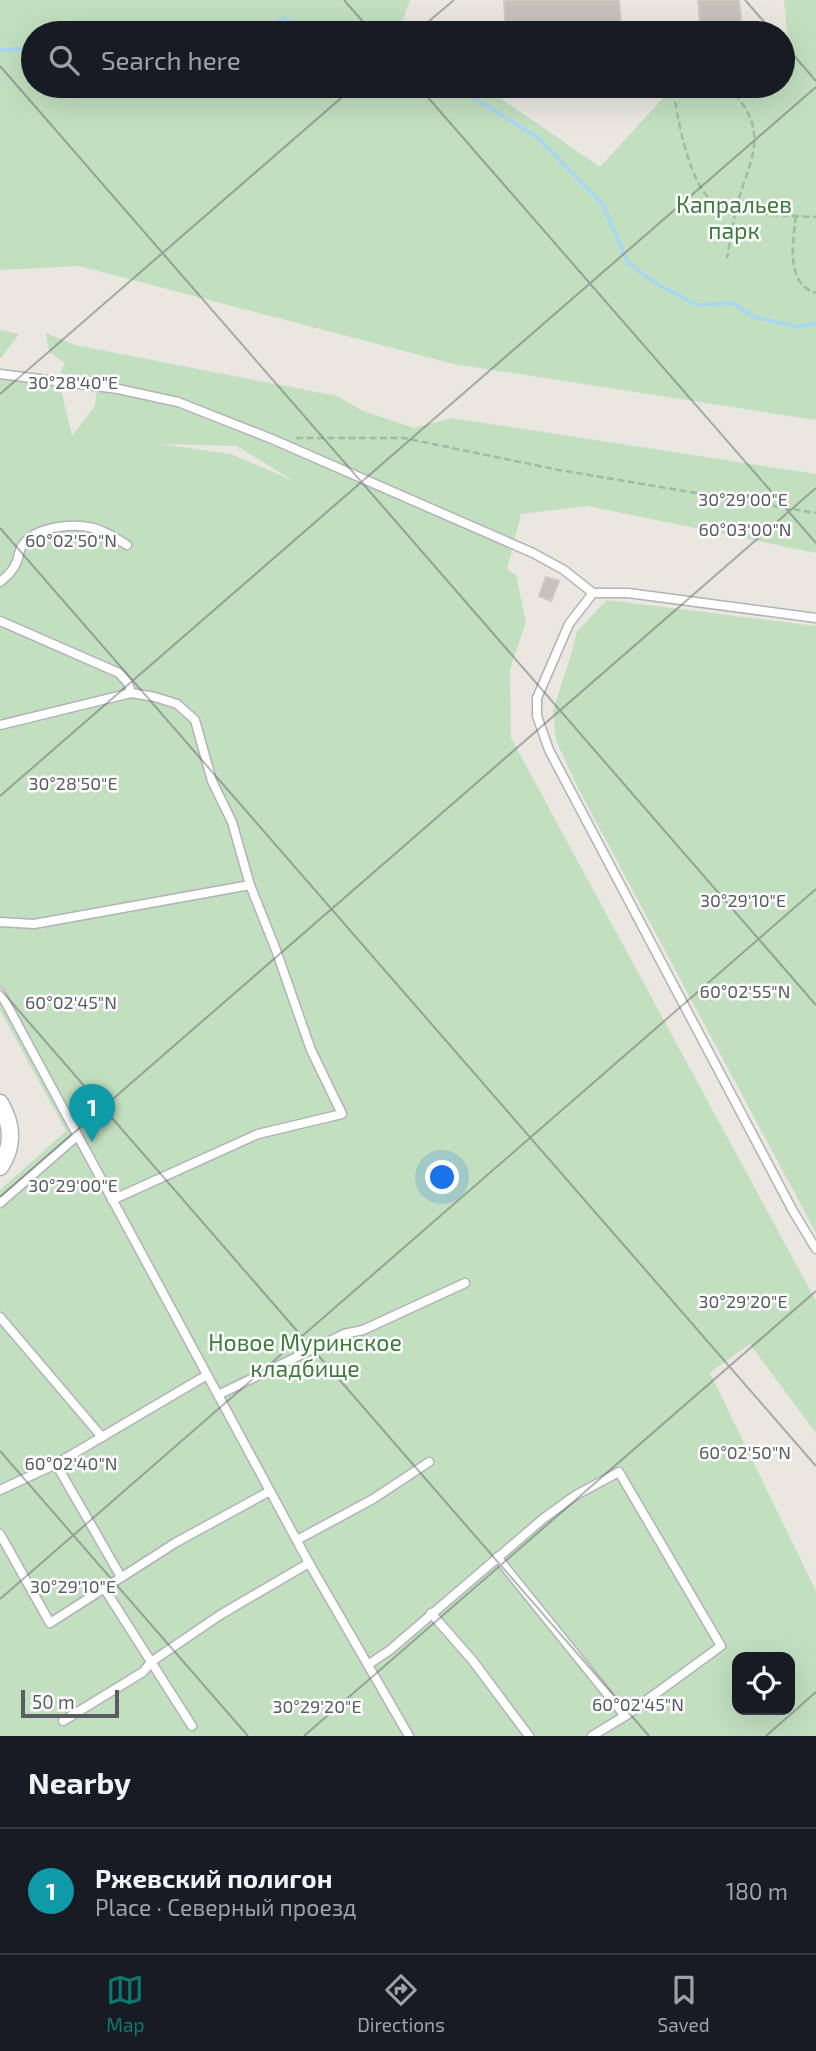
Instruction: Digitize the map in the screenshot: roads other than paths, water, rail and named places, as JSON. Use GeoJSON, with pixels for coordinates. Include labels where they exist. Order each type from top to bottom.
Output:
{"type":"FeatureCollection","features":[{"type":"Feature","properties":{"kind":"street"},"geometry":{"type":"LineString","coordinates":[[0,1104],[12,1135],[0,1167]]}},
{"type":"Feature","properties":{"kind":"lane"},"geometry":{"type":"LineString","coordinates":[[0,374],[118,389],[178,402],[272,439],[533,553],[564,570],[593,593],[628,593],[816,618]]}},
{"type":"Feature","properties":{"kind":"lane"},"geometry":{"type":"LineString","coordinates":[[0,582],[17,562],[20,547],[41,531],[77,525],[94,528],[127,545]]}},
{"type":"Feature","properties":{"kind":"lane"},"geometry":{"type":"LineString","coordinates":[[593,593],[569,624],[546,671],[537,698],[537,716],[549,751],[816,1249]]}},
{"type":"Feature","properties":{"kind":"lane"},"geometry":{"type":"LineString","coordinates":[[0,621],[119,673],[128,683],[131,694]]}},
{"type":"Feature","properties":{"kind":"lane"},"geometry":{"type":"LineString","coordinates":[[0,725],[131,694],[155,697],[177,704],[195,720],[212,781],[232,822],[250,885],[311,1050],[342,1114],[258,1134],[113,1200]]}},
{"type":"Feature","properties":{"kind":"lane"},"geometry":{"type":"LineString","coordinates":[[0,922],[34,924],[250,885]]}},
{"type":"Feature","properties":{"kind":"lane"},"geometry":{"type":"LineString","coordinates":[[0,992],[309,1563],[409,1736]]}},
{"type":"Feature","properties":{"kind":"lane"},"geometry":{"type":"LineString","coordinates":[[0,1203],[77,1136]]}},
{"type":"Feature","properties":{"kind":"lane"},"geometry":{"type":"LineString","coordinates":[[218,1395],[344,1334],[363,1330],[465,1283]]}},
{"type":"Feature","properties":{"kind":"lane"},"geometry":{"type":"LineString","coordinates":[[0,1317],[103,1437]]}},
{"type":"Feature","properties":{"kind":"lane"},"geometry":{"type":"LineString","coordinates":[[0,1490],[56,1464],[207,1375]]}},
{"type":"Feature","properties":{"kind":"lane"},"geometry":{"type":"LineString","coordinates":[[297,1540],[373,1499],[429,1462]]}},
{"type":"Feature","properties":{"kind":"lane"},"geometry":{"type":"LineString","coordinates":[[56,1464],[121,1577]]}},
{"type":"Feature","properties":{"kind":"lane"},"geometry":{"type":"LineString","coordinates":[[369,1664],[390,1650],[497,1557],[576,1495],[620,1472],[721,1646],[625,1716],[592,1736]]}},
{"type":"Feature","properties":{"kind":"lane"},"geometry":{"type":"LineString","coordinates":[[0,1534],[50,1623],[175,1543],[270,1490]]}},
{"type":"Feature","properties":{"kind":"lane"},"geometry":{"type":"LineString","coordinates":[[497,1557],[625,1716]]}},
{"type":"Feature","properties":{"kind":"lane"},"geometry":{"type":"LineString","coordinates":[[63,1721],[144,1672],[151,1662],[220,1615],[309,1563]]}},
{"type":"Feature","properties":{"kind":"lane"},"geometry":{"type":"LineString","coordinates":[[104,1588],[192,1726]]}},
{"type":"Feature","properties":{"kind":"lane"},"geometry":{"type":"LineString","coordinates":[[431,1613],[474,1661],[529,1736]]}},
{"type":"Feature","properties":{"kind":"waterway"},"geometry":{"type":"LineString","coordinates":[[278,21],[284,18],[290,21]]}},
{"type":"Feature","properties":{"kind":"waterway"},"geometry":{"type":"LineString","coordinates":[[0,50],[21,49]]}},
{"type":"Feature","properties":{"kind":"waterway"},"geometry":{"type":"LineString","coordinates":[[474,98],[536,136],[603,205],[628,263],[654,282],[696,305],[733,303],[754,317],[798,327],[816,323]]}},
{"type":"Feature","properties":{"kind":"place","name":"Ржевский полигон"},"geometry":{"type":"Point","coordinates":[92,1142]}},
{"type":"Feature","properties":{"kind":"park label","name":"Капральев парк"},"geometry":{"type":"Point","coordinates":[734,218]}},
{"type":"Feature","properties":{"kind":"park label","name":"Новое Муринское кладбище"},"geometry":{"type":"Point","coordinates":[305,1356]}}]}
